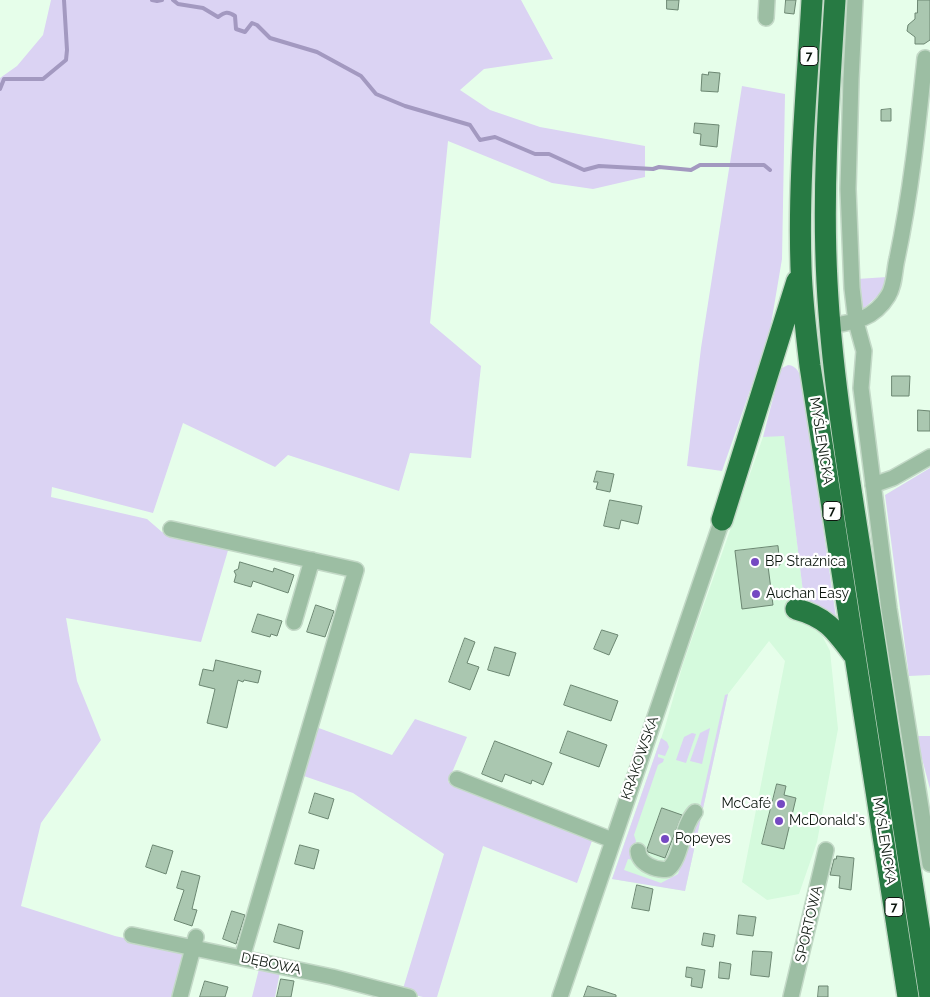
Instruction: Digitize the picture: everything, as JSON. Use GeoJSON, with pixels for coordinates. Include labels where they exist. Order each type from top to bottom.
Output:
{"type":"FeatureCollection","features":[{"type":"Feature","properties":{"kind":"highway","name":"MYŚLENICKA"},"geometry":{"type":"LineString","coordinates":[[812,0],[802,184],[801,268],[810,366],[908,997]]}},
{"type":"Feature","properties":{"kind":"highway","name":"MYŚLENICKA"},"geometry":{"type":"LineString","coordinates":[[835,0],[825,194],[826,261],[830,326],[843,439],[930,997]]}},
{"type":"Feature","properties":{"kind":"highway"},"geometry":{"type":"LineString","coordinates":[[722,520],[801,268]]}},
{"type":"Feature","properties":{"kind":"highway"},"geometry":{"type":"LineString","coordinates":[[772,363],[778,356],[787,354],[798,358],[810,366]]}},
{"type":"Feature","properties":{"kind":"highway"},"geometry":{"type":"LineString","coordinates":[[796,608],[834,627],[855,656]]}},
{"type":"Feature","properties":{"kind":"street"},"geometry":{"type":"LineString","coordinates":[[766,18],[767,0]]}},
{"type":"Feature","properties":{"kind":"street"},"geometry":{"type":"LineString","coordinates":[[855,0],[848,189],[852,288],[856,322],[864,351],[861,388],[889,609],[930,864]]}},
{"type":"Feature","properties":{"kind":"street"},"geometry":{"type":"LineString","coordinates":[[830,326],[856,322],[866,318],[883,302],[893,286],[908,201],[925,58]]}},
{"type":"Feature","properties":{"kind":"street"},"geometry":{"type":"LineString","coordinates":[[873,485],[893,478],[930,457]]}},
{"type":"Feature","properties":{"kind":"street","name":"KRAKOWSKA"},"geometry":{"type":"LineString","coordinates":[[560,997],[722,520]]}},
{"type":"Feature","properties":{"kind":"street"},"geometry":{"type":"LineString","coordinates":[[171,529],[356,570],[242,958]]}},
{"type":"Feature","properties":{"kind":"street"},"geometry":{"type":"LineString","coordinates":[[294,622],[312,560]]}},
{"type":"Feature","properties":{"kind":"street"},"geometry":{"type":"LineString","coordinates":[[456,779],[612,840]]}},
{"type":"Feature","properties":{"kind":"street"},"geometry":{"type":"LineString","coordinates":[[638,851],[643,863],[663,870],[668,869],[674,862],[688,821],[695,812]]}},
{"type":"Feature","properties":{"kind":"street","name":"SPORTOWA"},"geometry":{"type":"LineString","coordinates":[[792,997],[826,850]]}},
{"type":"Feature","properties":{"kind":"street","name":"DĘBOWA"},"geometry":{"type":"LineString","coordinates":[[132,935],[194,942],[242,958],[332,977],[409,997]]}},
{"type":"Feature","properties":{"kind":"street"},"geometry":{"type":"LineString","coordinates":[[180,997],[194,942]]}},
{"type":"Feature","properties":{"kind":"shaded area"},"geometry":{"type":"Polygon","coordinates":[[[51,0],[521,0],[553,59],[484,69],[460,90],[490,110],[540,127],[645,146],[645,177],[593,189],[552,183],[448,141],[430,323],[481,366],[471,458],[410,453],[399,491],[288,455],[275,467],[183,423],[153,513],[52,487],[51,497],[147,519],[162,532],[229,547],[201,642],[66,618],[77,681],[101,740],[41,823],[21,906],[115,936],[186,952],[174,997],[0,997],[0,78],[17,66],[43,35],[51,0]]]}},
{"type":"Feature","properties":{"kind":"shaded area"},"geometry":{"type":"Polygon","coordinates":[[[742,86],[785,94],[782,259],[769,336],[722,471],[687,466],[701,348],[742,86]]]}},
{"type":"Feature","properties":{"kind":"shaded area"},"geometry":{"type":"Polygon","coordinates":[[[887,277],[882,292],[861,311],[857,279],[887,277]]]}},
{"type":"Feature","properties":{"kind":"shaded area"},"geometry":{"type":"Polygon","coordinates":[[[788,365],[797,370],[802,381],[836,617],[804,600],[784,436],[763,437],[779,375],[782,368],[788,365]]]}},
{"type":"Feature","properties":{"kind":"shaded area"},"geometry":{"type":"Polygon","coordinates":[[[784,435],[804,600],[830,651],[838,729],[817,842],[799,894],[767,900],[742,882],[785,661],[769,641],[728,694],[685,891],[612,879],[665,727],[683,664],[763,437],[784,435]]]}},
{"type":"Feature","properties":{"kind":"shaded area"},"geometry":{"type":"Polygon","coordinates":[[[930,468],[930,675],[909,676],[885,495],[930,468]]]}},
{"type":"Feature","properties":{"kind":"shaded area"},"geometry":{"type":"Polygon","coordinates":[[[728,694],[685,891],[612,879],[661,738],[667,742],[669,747],[665,756],[658,754],[658,757],[664,759],[658,765],[634,835],[636,841],[633,860],[628,859],[624,870],[661,883],[678,874],[698,816],[725,695],[728,694]]]}},
{"type":"Feature","properties":{"kind":"shaded area"},"geometry":{"type":"Polygon","coordinates":[[[415,719],[467,737],[448,782],[593,838],[577,883],[483,846],[437,997],[423,997],[402,992],[444,854],[353,793],[301,775],[316,727],[392,755],[415,719]]]}},
{"type":"Feature","properties":{"kind":"shaded area"},"geometry":{"type":"Polygon","coordinates":[[[710,728],[702,764],[690,761],[700,733],[710,728]]]}},
{"type":"Feature","properties":{"kind":"shaded area"},"geometry":{"type":"Polygon","coordinates":[[[692,733],[696,734],[686,763],[676,760],[684,737],[692,733]]]}},
{"type":"Feature","properties":{"kind":"shaded area"},"geometry":{"type":"Polygon","coordinates":[[[916,736],[930,736],[930,789],[916,736]]]}},
{"type":"Feature","properties":{"kind":"shaded area"},"geometry":{"type":"Polygon","coordinates":[[[259,969],[280,972],[275,997],[252,997],[259,969]]]}},
{"type":"Feature","properties":{"kind":"building"},"geometry":{"type":"Polygon","coordinates":[[[667,0],[679,0],[678,10],[667,9],[667,0]]]}},
{"type":"Feature","properties":{"kind":"building"},"geometry":{"type":"Polygon","coordinates":[[[786,0],[796,0],[794,14],[785,13],[786,0]]]}},
{"type":"Feature","properties":{"kind":"building"},"geometry":{"type":"Polygon","coordinates":[[[918,0],[930,0],[930,40],[924,44],[915,44],[915,37],[907,31],[908,25],[915,19],[918,0]]]}},
{"type":"Feature","properties":{"kind":"building"},"geometry":{"type":"Polygon","coordinates":[[[709,72],[720,73],[718,92],[701,91],[702,74],[708,75],[709,72]]]}},
{"type":"Feature","properties":{"kind":"building"},"geometry":{"type":"Polygon","coordinates":[[[891,109],[891,121],[881,121],[881,110],[891,109]]]}},
{"type":"Feature","properties":{"kind":"building"},"geometry":{"type":"Polygon","coordinates":[[[695,123],[719,125],[717,147],[700,145],[701,134],[694,133],[695,123]]]}},
{"type":"Feature","properties":{"kind":"building"},"geometry":{"type":"Polygon","coordinates":[[[892,376],[910,376],[909,396],[892,396],[892,376]]]}},
{"type":"Feature","properties":{"kind":"building"},"geometry":{"type":"Polygon","coordinates":[[[918,410],[930,411],[930,431],[918,431],[918,410]]]}},
{"type":"Feature","properties":{"kind":"building"},"geometry":{"type":"Polygon","coordinates":[[[597,471],[614,474],[610,492],[596,489],[598,482],[594,482],[597,471]]]}},
{"type":"Feature","properties":{"kind":"building"},"geometry":{"type":"Polygon","coordinates":[[[610,500],[642,506],[638,524],[621,520],[619,529],[604,526],[610,500]]]}},
{"type":"Feature","properties":{"kind":"building"},"geometry":{"type":"Polygon","coordinates":[[[778,546],[780,565],[768,566],[773,605],[742,609],[735,551],[778,546]]]}},
{"type":"Feature","properties":{"kind":"building"},"geometry":{"type":"Polygon","coordinates":[[[240,562],[273,572],[274,568],[294,575],[288,593],[253,581],[251,587],[234,582],[236,575],[234,571],[238,569],[240,562]]]}},
{"type":"Feature","properties":{"kind":"building"},"geometry":{"type":"Polygon","coordinates":[[[316,605],[334,611],[325,637],[307,632],[316,605]]]}},
{"type":"Feature","properties":{"kind":"building"},"geometry":{"type":"Polygon","coordinates":[[[258,614],[282,621],[277,636],[271,634],[270,637],[252,632],[258,614]]]}},
{"type":"Feature","properties":{"kind":"building"},"geometry":{"type":"Polygon","coordinates":[[[602,630],[618,635],[609,655],[594,649],[602,630]]]}},
{"type":"Feature","properties":{"kind":"building"},"geometry":{"type":"Polygon","coordinates":[[[465,638],[475,642],[467,663],[479,667],[470,690],[449,682],[465,638]]]}},
{"type":"Feature","properties":{"kind":"building"},"geometry":{"type":"Polygon","coordinates":[[[495,647],[516,653],[509,676],[488,670],[495,647]]]}},
{"type":"Feature","properties":{"kind":"building"},"geometry":{"type":"Polygon","coordinates":[[[216,660],[261,671],[258,683],[238,680],[227,728],[207,723],[215,689],[199,685],[203,669],[213,671],[216,660]]]}},
{"type":"Feature","properties":{"kind":"building"},"geometry":{"type":"Polygon","coordinates":[[[571,685],[618,701],[611,721],[564,705],[571,685]]]}},
{"type":"Feature","properties":{"kind":"building"},"geometry":{"type":"Polygon","coordinates":[[[568,731],[607,745],[599,767],[560,753],[568,731]]]}},
{"type":"Feature","properties":{"kind":"building"},"geometry":{"type":"Polygon","coordinates":[[[495,741],[552,763],[543,785],[532,780],[531,784],[505,774],[502,782],[482,774],[495,741]]]}},
{"type":"Feature","properties":{"kind":"building","name":"McDonald's"},"geometry":{"type":"Polygon","coordinates":[[[777,784],[786,786],[784,795],[796,798],[784,849],[762,844],[777,784]]]}},
{"type":"Feature","properties":{"kind":"building"},"geometry":{"type":"Polygon","coordinates":[[[315,793],[334,799],[328,819],[309,813],[315,793]]]}},
{"type":"Feature","properties":{"kind":"building","name":"Popeyes"},"geometry":{"type":"Polygon","coordinates":[[[662,808],[682,815],[665,858],[647,850],[662,808]]]}},
{"type":"Feature","properties":{"kind":"building"},"geometry":{"type":"Polygon","coordinates":[[[153,845],[173,851],[166,874],[146,867],[153,845]]]}},
{"type":"Feature","properties":{"kind":"building"},"geometry":{"type":"Polygon","coordinates":[[[300,845],[319,850],[314,869],[295,864],[300,845]]]}},
{"type":"Feature","properties":{"kind":"building"},"geometry":{"type":"Polygon","coordinates":[[[837,856],[854,858],[851,890],[839,888],[840,876],[830,875],[834,859],[837,856]]]}},
{"type":"Feature","properties":{"kind":"building"},"geometry":{"type":"Polygon","coordinates":[[[182,871],[200,876],[192,909],[197,910],[192,926],[174,920],[184,890],[177,888],[182,871]]]}},
{"type":"Feature","properties":{"kind":"building"},"geometry":{"type":"Polygon","coordinates":[[[637,885],[653,889],[649,911],[632,908],[637,885]]]}},
{"type":"Feature","properties":{"kind":"building"},"geometry":{"type":"Polygon","coordinates":[[[232,911],[245,915],[236,944],[223,939],[232,911]]]}},
{"type":"Feature","properties":{"kind":"building"},"geometry":{"type":"Polygon","coordinates":[[[739,915],[756,917],[753,936],[737,934],[739,915]]]}},
{"type":"Feature","properties":{"kind":"building"},"geometry":{"type":"Polygon","coordinates":[[[279,924],[303,931],[299,949],[274,942],[279,924]]]}},
{"type":"Feature","properties":{"kind":"building"},"geometry":{"type":"Polygon","coordinates":[[[704,933],[715,935],[713,947],[702,945],[704,933]]]}},
{"type":"Feature","properties":{"kind":"building"},"geometry":{"type":"Polygon","coordinates":[[[753,951],[772,952],[769,977],[751,975],[753,951]]]}},
{"type":"Feature","properties":{"kind":"building"},"geometry":{"type":"Polygon","coordinates":[[[720,962],[731,964],[729,979],[719,978],[720,962]]]}},
{"type":"Feature","properties":{"kind":"building"},"geometry":{"type":"Polygon","coordinates":[[[687,967],[705,970],[702,988],[691,986],[692,978],[686,977],[687,967]]]}},
{"type":"Feature","properties":{"kind":"building"},"geometry":{"type":"Polygon","coordinates":[[[281,979],[294,981],[291,997],[277,997],[281,979]]]}},
{"type":"Feature","properties":{"kind":"building"},"geometry":{"type":"Polygon","coordinates":[[[205,981],[228,987],[225,997],[200,997],[205,981]]]}},
{"type":"Feature","properties":{"kind":"building"},"geometry":{"type":"Polygon","coordinates":[[[588,986],[616,995],[616,997],[584,997],[588,986]]]}},
{"type":"Feature","properties":{"kind":"building"},"geometry":{"type":"Polygon","coordinates":[[[819,986],[828,986],[828,997],[818,997],[819,986]]]}},
{"type":"Feature","properties":{"kind":"waterway"},"geometry":{"type":"LineString","coordinates":[[0,89],[4,79],[43,79],[66,60],[64,0]]}},
{"type":"Feature","properties":{"kind":"waterway"},"geometry":{"type":"LineString","coordinates":[[152,0],[162,0]]}},
{"type":"Feature","properties":{"kind":"waterway"},"geometry":{"type":"LineString","coordinates":[[173,0],[178,4],[203,8],[218,17],[225,13],[230,13],[235,16],[236,29],[245,32],[252,23],[257,25],[270,38],[317,52],[361,76],[376,94],[405,106],[470,125],[480,140],[495,137],[535,154],[549,154],[584,170],[599,166],[653,169],[659,167],[691,170],[700,165],[764,165],[770,170]]}},
{"type":"Feature","properties":{"kind":"place","name":"BP Strażnica"},"geometry":{"type":"Point","coordinates":[755,562]}},
{"type":"Feature","properties":{"kind":"place","name":"Auchan Easy"},"geometry":{"type":"Point","coordinates":[756,594]}},
{"type":"Feature","properties":{"kind":"place","name":"McCafé"},"geometry":{"type":"Point","coordinates":[781,804]}},
{"type":"Feature","properties":{"kind":"place","name":"McDonald's"},"geometry":{"type":"Point","coordinates":[779,821]}},
{"type":"Feature","properties":{"kind":"place","name":"Popeyes"},"geometry":{"type":"Point","coordinates":[665,839]}}]}
